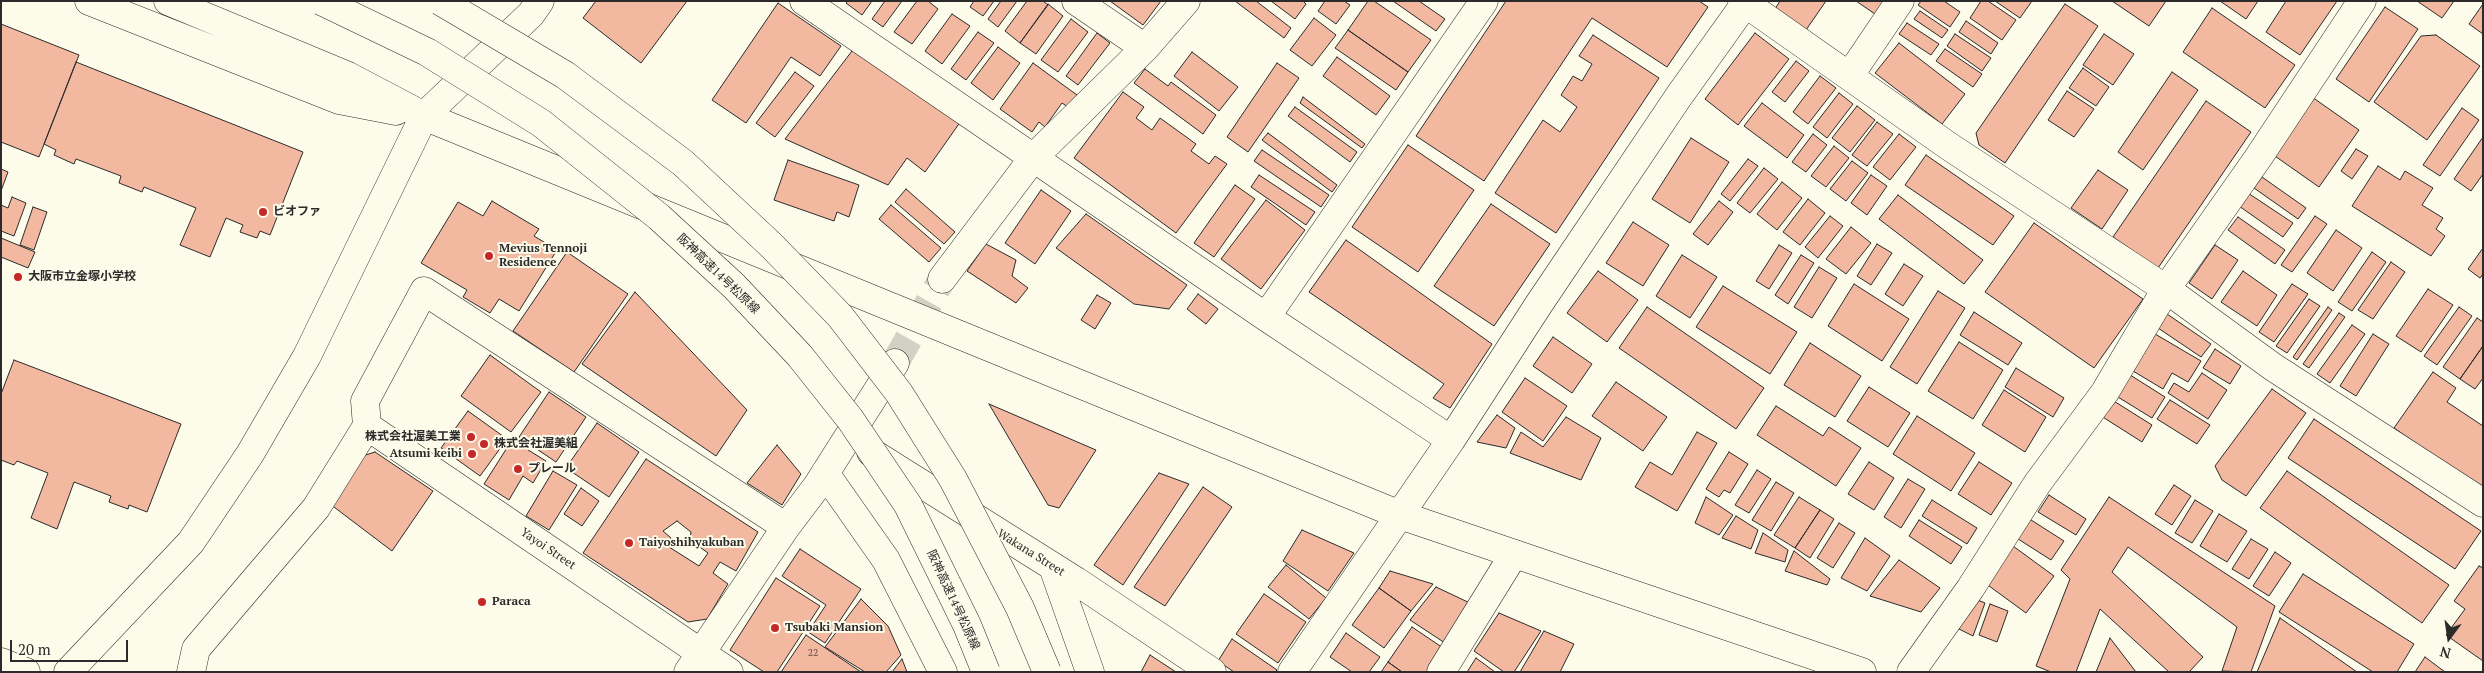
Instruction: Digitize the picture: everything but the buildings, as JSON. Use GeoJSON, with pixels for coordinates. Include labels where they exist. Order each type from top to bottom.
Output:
{"type":"FeatureCollection","features":[{"type":"Feature","properties":{"kind":"main road"},"geometry":{"type":"LineString","coordinates":[[89,1],[339,100],[424,116]]}},
{"type":"Feature","properties":{"kind":"main road"},"geometry":{"type":"LineString","coordinates":[[168,1],[348,76],[424,116],[1400,515],[1862,672]]}},
{"type":"Feature","properties":{"kind":"main road","name":"阪神高速14号松原線"},"geometry":{"type":"LineString","coordinates":[[321,1],[427,52],[541,123],[659,217],[734,286],[800,356],[844,412],[908,506],[967,624],[986,672]]}},
{"type":"Feature","properties":{"kind":"main road"},"geometry":{"type":"LineString","coordinates":[[440,1],[566,74],[683,163],[771,245],[840,316],[899,393],[954,480],[1020,608],[1047,672]]}},
{"type":"Feature","properties":{"kind":"main road"},"geometry":{"type":"LineString","coordinates":[[68,672],[191,542],[250,454],[307,356],[424,116],[531,14],[540,1]]}},
{"type":"Feature","properties":{"kind":"main road"},"geometry":{"type":"LineString","coordinates":[[804,1],[1266,317],[1451,440]]}},
{"type":"Feature","properties":{"kind":"main road"},"geometry":{"type":"LineString","coordinates":[[1076,1],[1144,48]]}},
{"type":"Feature","properties":{"kind":"main road"},"geometry":{"type":"LineString","coordinates":[[942,279],[1034,157],[1144,48],[1186,1]]}},
{"type":"Feature","properties":{"kind":"main road"},"geometry":{"type":"LineString","coordinates":[[1266,317],[1484,1]]}},
{"type":"Feature","properties":{"kind":"main road"},"geometry":{"type":"LineString","coordinates":[[1850,75],[1900,1]]}},
{"type":"Feature","properties":{"kind":"main road"},"geometry":{"type":"LineString","coordinates":[[1911,672],[1970,589],[2037,484],[2105,392],[2166,289],[2258,158],[2362,1]]}},
{"type":"Feature","properties":{"kind":"main road"},"geometry":{"type":"LineString","coordinates":[[1292,672],[1451,440],[1539,304],[1744,2],[1950,147],[2166,289],[2273,367],[2483,503]]}},
{"type":"Feature","properties":{"kind":"main road"},"geometry":{"type":"LineString","coordinates":[[191,672],[196,649],[316,508],[367,426],[365,401],[424,291],[786,527]]}},
{"type":"Feature","properties":{"kind":"main road"},"geometry":{"type":"LineString","coordinates":[[695,662],[786,527],[825,473],[895,363]]}},
{"type":"Feature","properties":{"kind":"main road","name":"Yayoi Street"},"geometry":{"type":"LineString","coordinates":[[367,426],[695,662],[729,672]]}},
{"type":"Feature","properties":{"kind":"main road","name":"Wakana Street"},"geometry":{"type":"LineString","coordinates":[[848,438],[1053,567],[1212,672]]}},
{"type":"Feature","properties":{"kind":"main road"},"geometry":{"type":"LineString","coordinates":[[825,473],[886,560],[943,672]]}},
{"type":"Feature","properties":{"kind":"main road"},"geometry":{"type":"LineString","coordinates":[[1441,672],[1514,554]]}},
{"type":"Feature","properties":{"kind":"main road"},"geometry":{"type":"LineString","coordinates":[[1053,567],[1090,672]]}},
{"type":"Feature","properties":{"kind":"main road"},"geometry":{"type":"LineString","coordinates":[[1,662],[26,672]]}},
{"type":"Feature","properties":{"kind":"tunnel"},"geometry":{"type":"LineString","coordinates":[[895,363],[942,279]]}},
{"type":"Feature","properties":{"kind":"place","name":"ビオファ"},"geometry":{"type":"Point","coordinates":[263,212]}},
{"type":"Feature","properties":{"kind":"place","name":"Mevius Tennoji Residence"},"geometry":{"type":"Point","coordinates":[489,256]}},
{"type":"Feature","properties":{"kind":"place","name":"大阪市立金塚小学校"},"geometry":{"type":"Point","coordinates":[18,277]}},
{"type":"Feature","properties":{"kind":"place","name":"株式会社渥美工業"},"geometry":{"type":"Point","coordinates":[471,437]}},
{"type":"Feature","properties":{"kind":"place","name":"株式会社渥美組"},"geometry":{"type":"Point","coordinates":[484,444]}},
{"type":"Feature","properties":{"kind":"place","name":"Atsumi keibi"},"geometry":{"type":"Point","coordinates":[472,454]}},
{"type":"Feature","properties":{"kind":"place","name":"プレール"},"geometry":{"type":"Point","coordinates":[518,469]}},
{"type":"Feature","properties":{"kind":"place","name":"Taiyoshihyakuban"},"geometry":{"type":"Point","coordinates":[629,543]}},
{"type":"Feature","properties":{"kind":"place","name":"Paraca"},"geometry":{"type":"Point","coordinates":[482,602]}},
{"type":"Feature","properties":{"kind":"place","name":"Tsubaki Mansion"},"geometry":{"type":"Point","coordinates":[775,628]}}]}
